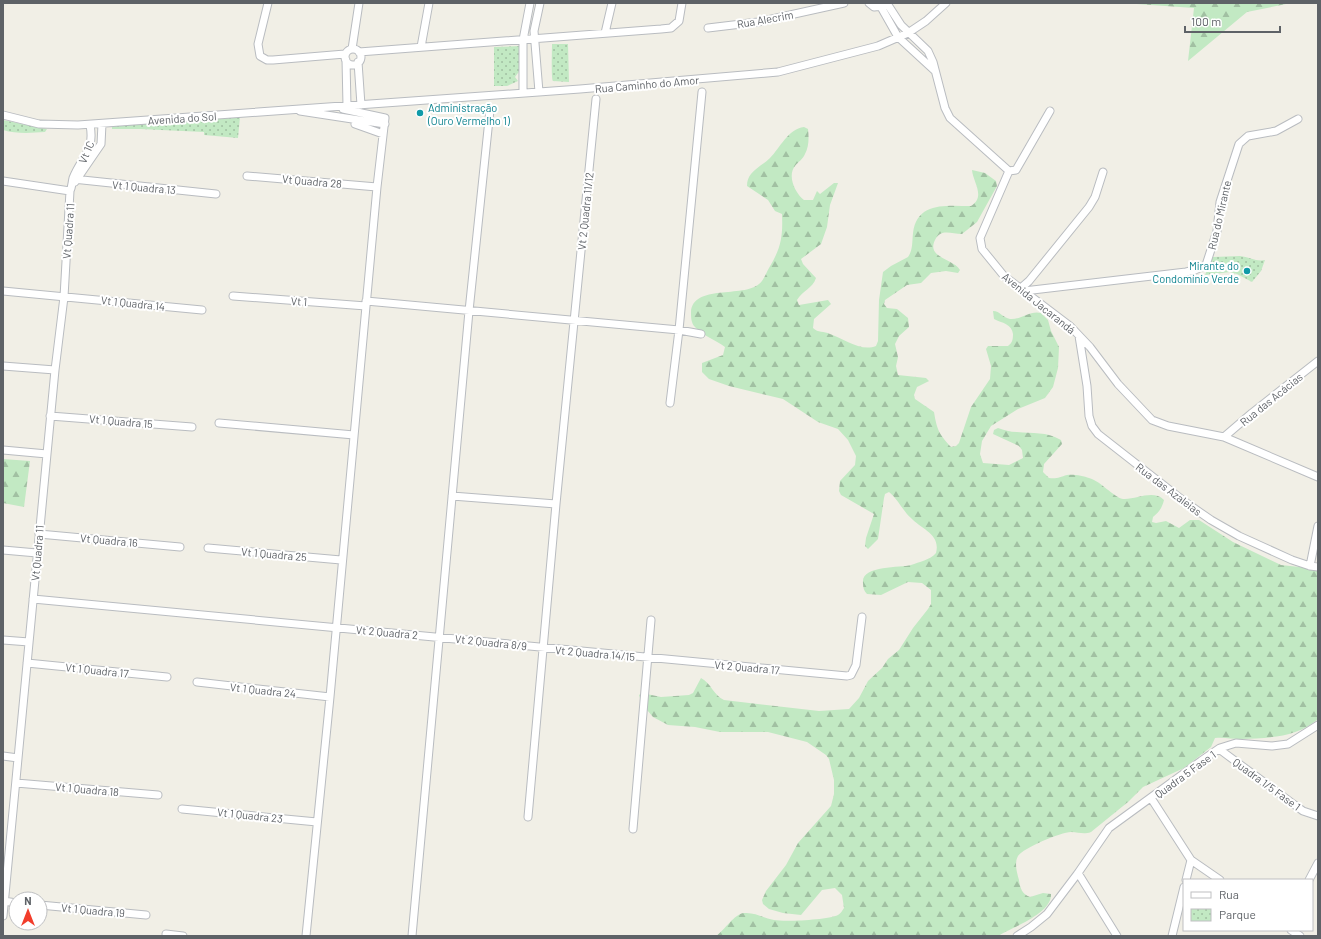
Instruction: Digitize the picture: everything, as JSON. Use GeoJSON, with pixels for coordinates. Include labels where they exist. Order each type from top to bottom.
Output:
{"type":"FeatureCollection","features":[{"type":"Feature","properties":{"kind":"street"},"geometry":{"type":"LineString","coordinates":[[268,3],[258,48],[260,56],[273,60],[346,57]]}},
{"type":"Feature","properties":{"kind":"street"},"geometry":{"type":"LineString","coordinates":[[347,106],[346,57],[352,49],[359,3]]}},
{"type":"Feature","properties":{"kind":"street"},"geometry":{"type":"LineString","coordinates":[[421,47],[429,3]]}},
{"type":"Feature","properties":{"kind":"street"},"geometry":{"type":"LineString","coordinates":[[523,93],[523,40],[530,3]]}},
{"type":"Feature","properties":{"kind":"street"},"geometry":{"type":"LineString","coordinates":[[539,92],[534,31],[540,3]]}},
{"type":"Feature","properties":{"kind":"street"},"geometry":{"type":"LineString","coordinates":[[605,33],[612,3]]}},
{"type":"Feature","properties":{"kind":"street"},"geometry":{"type":"LineString","coordinates":[[352,49],[359,52],[670,28],[679,21],[682,3]]}},
{"type":"Feature","properties":{"kind":"street","name":"Rua Alecrim"},"geometry":{"type":"LineString","coordinates":[[708,28],[758,22],[844,3]]}},
{"type":"Feature","properties":{"kind":"street"},"geometry":{"type":"LineString","coordinates":[[869,3],[874,7],[886,5]]}},
{"type":"Feature","properties":{"kind":"street"},"geometry":{"type":"LineString","coordinates":[[924,22],[927,15],[940,3]]}},
{"type":"Feature","properties":{"kind":"street"},"geometry":{"type":"LineString","coordinates":[[924,22],[946,3]]}},
{"type":"Feature","properties":{"kind":"street"},"geometry":{"type":"LineString","coordinates":[[886,5],[908,33],[925,48],[945,108],[950,118],[1008,171],[1016,170],[1050,111]]}},
{"type":"Feature","properties":{"kind":"street"},"geometry":{"type":"LineString","coordinates":[[886,5],[898,37],[909,45],[933,70]]}},
{"type":"Feature","properties":{"kind":"street","name":"Rua Caminho do Amor"},"geometry":{"type":"LineString","coordinates":[[361,105],[778,72],[878,46],[908,33],[924,22]]}},
{"type":"Feature","properties":{"kind":"street"},"geometry":{"type":"LineString","coordinates":[[359,52],[360,59],[358,62],[361,105]]}},
{"type":"Feature","properties":{"kind":"street"},"geometry":{"type":"LineString","coordinates":[[346,57],[352,64],[358,62]]}},
{"type":"Feature","properties":{"kind":"street"},"geometry":{"type":"LineString","coordinates":[[524,76],[538,74]]}},
{"type":"Feature","properties":{"kind":"street"},"geometry":{"type":"LineString","coordinates":[[670,403],[679,330],[702,92]]}},
{"type":"Feature","properties":{"kind":"street","name":"Vt 2 Quadra 11/12"},"geometry":{"type":"LineString","coordinates":[[528,817],[556,504],[596,100]]}},
{"type":"Feature","properties":{"kind":"street","name":"Avenida do Sol"},"geometry":{"type":"LineString","coordinates":[[3,115],[39,124],[90,125],[288,109],[361,105]]}},
{"type":"Feature","properties":{"kind":"street"},"geometry":{"type":"LineString","coordinates":[[317,108],[348,110],[385,121]]}},
{"type":"Feature","properties":{"kind":"street"},"geometry":{"type":"LineString","coordinates":[[288,109],[332,117],[385,121]]}},
{"type":"Feature","properties":{"kind":"street"},"geometry":{"type":"LineString","coordinates":[[412,936],[469,310],[490,110]]}},
{"type":"Feature","properties":{"kind":"street"},"geometry":{"type":"LineString","coordinates":[[332,117],[383,134]]}},
{"type":"Feature","properties":{"kind":"street","name":"Rua do Mirante"},"geometry":{"type":"LineString","coordinates":[[1022,290],[1186,272],[1206,265],[1217,231],[1220,202],[1239,144],[1248,136],[1276,131],[1298,119]]}},
{"type":"Feature","properties":{"kind":"street"},"geometry":{"type":"LineString","coordinates":[[306,936],[330,697],[341,560],[377,187],[385,121]]}},
{"type":"Feature","properties":{"kind":"street"},"geometry":{"type":"LineString","coordinates":[[73,184],[101,144],[102,124]]}},
{"type":"Feature","properties":{"kind":"street","name":"Vt 1C"},"geometry":{"type":"LineString","coordinates":[[73,184],[91,144],[93,137],[90,125]]}},
{"type":"Feature","properties":{"kind":"street"},"geometry":{"type":"LineString","coordinates":[[91,144],[101,144]]}},
{"type":"Feature","properties":{"kind":"street","name":"Avenida Jacarandá"},"geometry":{"type":"LineString","coordinates":[[1008,171],[980,238],[982,249],[1004,276],[1067,323],[1090,347],[1118,384],[1152,420],[1168,426],[1224,437],[1318,477]]}},
{"type":"Feature","properties":{"kind":"street"},"geometry":{"type":"LineString","coordinates":[[1022,290],[1089,207],[1095,197],[1103,172]]}},
{"type":"Feature","properties":{"kind":"street","name":"Vt Quadra 28"},"geometry":{"type":"LineString","coordinates":[[247,176],[377,187]]}},
{"type":"Feature","properties":{"kind":"street","name":"Vt Quadra 11"},"geometry":{"type":"LineString","coordinates":[[3,181],[73,184],[64,297],[50,416],[3,916]]}},
{"type":"Feature","properties":{"kind":"street","name":"Vt 1 Quadra 13"},"geometry":{"type":"LineString","coordinates":[[73,184],[216,194]]}},
{"type":"Feature","properties":{"kind":"street","name":"Vt 1 Quadra 14"},"geometry":{"type":"LineString","coordinates":[[3,291],[202,310]]}},
{"type":"Feature","properties":{"kind":"street","name":"Vt 1"},"geometry":{"type":"LineString","coordinates":[[233,296],[469,310],[575,322],[679,330],[701,334]]}},
{"type":"Feature","properties":{"kind":"street"},"geometry":{"type":"LineString","coordinates":[[1079,336],[1084,367]]}},
{"type":"Feature","properties":{"kind":"street","name":"Rua das Azaleias"},"geometry":{"type":"LineString","coordinates":[[1090,347],[1084,367],[1090,421],[1104,441],[1211,520],[1259,545],[1310,566],[1318,567]]}},
{"type":"Feature","properties":{"kind":"street","name":"Rua das Acácias"},"geometry":{"type":"LineString","coordinates":[[1224,437],[1252,413],[1317,363]]}},
{"type":"Feature","properties":{"kind":"street"},"geometry":{"type":"LineString","coordinates":[[3,366],[55,370]]}},
{"type":"Feature","properties":{"kind":"street","name":"Vt 1 Quadra 15"},"geometry":{"type":"LineString","coordinates":[[50,416],[192,427]]}},
{"type":"Feature","properties":{"kind":"street"},"geometry":{"type":"LineString","coordinates":[[219,423],[354,435]]}},
{"type":"Feature","properties":{"kind":"street"},"geometry":{"type":"LineString","coordinates":[[3,450],[47,454]]}},
{"type":"Feature","properties":{"kind":"street"},"geometry":{"type":"LineString","coordinates":[[452,496],[556,504]]}},
{"type":"Feature","properties":{"kind":"street"},"geometry":{"type":"LineString","coordinates":[[1310,566],[1318,526]]}},
{"type":"Feature","properties":{"kind":"street","name":"Vt Quadra 16"},"geometry":{"type":"LineString","coordinates":[[39,534],[180,547]]}},
{"type":"Feature","properties":{"kind":"street","name":"Vt 1 Quadra 25"},"geometry":{"type":"LineString","coordinates":[[208,548],[341,560]]}},
{"type":"Feature","properties":{"kind":"street"},"geometry":{"type":"LineString","coordinates":[[3,550],[37,553]]}},
{"type":"Feature","properties":{"kind":"street","name":"Vt 2 Quadra 2"},"geometry":{"type":"LineString","coordinates":[[33,599],[439,637]]}},
{"type":"Feature","properties":{"kind":"street","name":"Vt 2 Quadra 17"},"geometry":{"type":"LineString","coordinates":[[647,658],[847,676],[851,675],[856,665],[862,617]]}},
{"type":"Feature","properties":{"kind":"street"},"geometry":{"type":"LineString","coordinates":[[633,829],[651,620]]}},
{"type":"Feature","properties":{"kind":"street","name":"Vt 2 Quadra 8/9"},"geometry":{"type":"LineString","coordinates":[[439,637],[543,648]]}},
{"type":"Feature","properties":{"kind":"street"},"geometry":{"type":"LineString","coordinates":[[3,640],[29,642]]}},
{"type":"Feature","properties":{"kind":"street","name":"Vt 2 Quadra 14/15"},"geometry":{"type":"LineString","coordinates":[[543,648],[647,658]]}},
{"type":"Feature","properties":{"kind":"street","name":"Vt 1 Quadra 17"},"geometry":{"type":"LineString","coordinates":[[27,664],[167,677]]}},
{"type":"Feature","properties":{"kind":"street","name":"Vt 1 Quadra 24"},"geometry":{"type":"LineString","coordinates":[[197,682],[330,697]]}},
{"type":"Feature","properties":{"kind":"street","name":"Quadra 5 Fase 1"},"geometry":{"type":"LineString","coordinates":[[1017,936],[1047,914],[1110,828],[1219,749],[1236,743],[1272,746],[1288,744],[1318,726]]}},
{"type":"Feature","properties":{"kind":"street","name":"Quadra 1/5 Fase 1"},"geometry":{"type":"LineString","coordinates":[[1219,749],[1303,811],[1318,816]]}},
{"type":"Feature","properties":{"kind":"street"},"geometry":{"type":"LineString","coordinates":[[3,756],[18,758]]}},
{"type":"Feature","properties":{"kind":"street","name":"Vt 1 Quadra 18"},"geometry":{"type":"LineString","coordinates":[[16,783],[158,795]]}},
{"type":"Feature","properties":{"kind":"street"},"geometry":{"type":"LineString","coordinates":[[1152,798],[1191,860],[1219,879]]}},
{"type":"Feature","properties":{"kind":"street","name":"Vt 1 Quadra 23"},"geometry":{"type":"LineString","coordinates":[[182,808],[317,822]]}},
{"type":"Feature","properties":{"kind":"street"},"geometry":{"type":"LineString","coordinates":[[3,828],[11,829]]}},
{"type":"Feature","properties":{"kind":"street"},"geometry":{"type":"LineString","coordinates":[[1186,879],[1191,860]]}},
{"type":"Feature","properties":{"kind":"street"},"geometry":{"type":"LineString","coordinates":[[1310,879],[1318,863]]}},
{"type":"Feature","properties":{"kind":"street"},"geometry":{"type":"LineString","coordinates":[[1078,873],[1117,936]]}},
{"type":"Feature","properties":{"kind":"street"},"geometry":{"type":"LineString","coordinates":[[1172,936],[1183,891]]}},
{"type":"Feature","properties":{"kind":"street","name":"Vt 1 Quadra 19"},"geometry":{"type":"LineString","coordinates":[[48,906],[146,914]]}},
{"type":"Feature","properties":{"kind":"street"},"geometry":{"type":"LineString","coordinates":[[166,934],[184,936]]}},
{"type":"Feature","properties":{"kind":"green space"},"geometry":{"type":"Polygon","coordinates":[[[1122,3],[1291,3],[1247,12],[1188,61],[1194,8],[1122,3]]]}},
{"type":"Feature","properties":{"kind":"green space"},"geometry":{"type":"Polygon","coordinates":[[[552,44],[568,44],[569,82],[553,81],[552,79],[552,44]]]}},
{"type":"Feature","properties":{"kind":"green space"},"geometry":{"type":"Polygon","coordinates":[[[520,46],[521,69],[515,77],[518,81],[507,86],[494,86],[494,47],[520,46]]]}},
{"type":"Feature","properties":{"kind":"green space"},"geometry":{"type":"Polygon","coordinates":[[[240,117],[238,138],[204,135],[204,132],[112,129],[112,126],[240,117]]]}},
{"type":"Feature","properties":{"kind":"green space"},"geometry":{"type":"Polygon","coordinates":[[[3,120],[47,129],[45,132],[24,133],[3,130],[3,120]]]}},
{"type":"Feature","properties":{"kind":"green space"},"geometry":{"type":"Polygon","coordinates":[[[804,127],[808,129],[809,139],[803,157],[793,170],[792,179],[795,189],[804,200],[813,200],[817,191],[820,194],[834,183],[838,183],[830,205],[827,227],[821,244],[801,259],[803,264],[816,278],[815,281],[797,300],[799,305],[828,300],[831,304],[814,319],[813,328],[817,331],[828,333],[859,346],[876,346],[878,341],[879,300],[883,272],[908,257],[910,254],[912,249],[913,233],[920,215],[927,210],[943,206],[971,206],[978,198],[978,189],[972,170],[985,173],[996,181],[997,186],[977,222],[962,234],[947,232],[937,236],[935,240],[933,246],[934,251],[937,255],[957,266],[960,270],[958,273],[946,271],[931,273],[921,283],[907,285],[885,300],[884,304],[887,308],[897,309],[908,318],[909,327],[899,336],[895,344],[898,357],[896,366],[898,375],[926,378],[929,381],[917,387],[914,395],[915,399],[934,412],[939,431],[951,447],[956,446],[959,443],[971,407],[990,379],[991,366],[986,349],[988,346],[1008,346],[1012,340],[1013,334],[1011,328],[994,319],[993,311],[998,312],[1010,319],[1037,312],[1041,313],[1048,320],[1051,331],[1059,347],[1058,368],[1053,387],[1045,398],[1018,409],[991,426],[982,441],[980,454],[983,463],[1009,465],[1023,458],[1022,450],[1019,446],[993,434],[994,430],[998,428],[1012,432],[1050,435],[1061,440],[1062,444],[1044,464],[1043,472],[1049,478],[1067,475],[1087,477],[1098,482],[1119,498],[1123,499],[1155,495],[1164,500],[1160,510],[1153,517],[1152,522],[1156,523],[1166,521],[1179,528],[1190,520],[1199,520],[1233,542],[1281,565],[1318,569],[1318,719],[1300,730],[1281,736],[1240,739],[1215,738],[1211,747],[1184,768],[1143,787],[1128,802],[1091,832],[1071,832],[1059,835],[1034,845],[1021,853],[1018,856],[1016,865],[1022,890],[1030,897],[1043,893],[1051,894],[1050,901],[1038,914],[998,936],[716,936],[733,919],[744,913],[752,913],[774,920],[787,921],[833,917],[841,913],[844,908],[842,895],[835,888],[822,890],[801,915],[783,913],[769,909],[763,904],[762,900],[766,891],[786,865],[798,843],[831,806],[834,794],[834,780],[829,759],[826,755],[807,742],[768,732],[720,732],[695,727],[668,725],[653,717],[642,704],[639,695],[642,693],[661,697],[689,695],[693,693],[701,678],[718,696],[724,700],[819,711],[849,709],[859,698],[868,681],[882,668],[888,659],[899,650],[931,604],[931,590],[922,583],[908,582],[881,595],[867,594],[864,591],[864,577],[868,573],[882,568],[911,565],[924,560],[936,553],[937,546],[933,536],[908,515],[889,492],[885,494],[884,498],[878,539],[868,549],[865,546],[866,538],[874,514],[841,495],[839,491],[840,481],[855,465],[856,456],[848,440],[838,429],[818,422],[783,399],[729,386],[709,379],[702,372],[702,363],[723,355],[725,347],[702,333],[694,325],[691,312],[694,303],[700,298],[709,295],[752,288],[759,284],[764,278],[779,248],[782,229],[782,214],[775,211],[768,200],[747,186],[747,181],[751,174],[774,154],[793,131],[804,127]]]}},
{"type":"Feature","properties":{"kind":"green space"},"geometry":{"type":"Polygon","coordinates":[[[1240,256],[1256,260],[1265,260],[1261,271],[1252,282],[1230,272],[1205,275],[1213,257],[1240,256]]]}},
{"type":"Feature","properties":{"kind":"green space"},"geometry":{"type":"Polygon","coordinates":[[[3,459],[30,461],[24,507],[3,503],[3,459]]]}},
{"type":"Feature","properties":{"kind":"place","name":"Administração (Ouro Vermelho 1)"},"geometry":{"type":"Point","coordinates":[420,113]}},
{"type":"Feature","properties":{"kind":"place","name":"Mirante do Condomínio Verde"},"geometry":{"type":"Point","coordinates":[1247,271]}}]}
